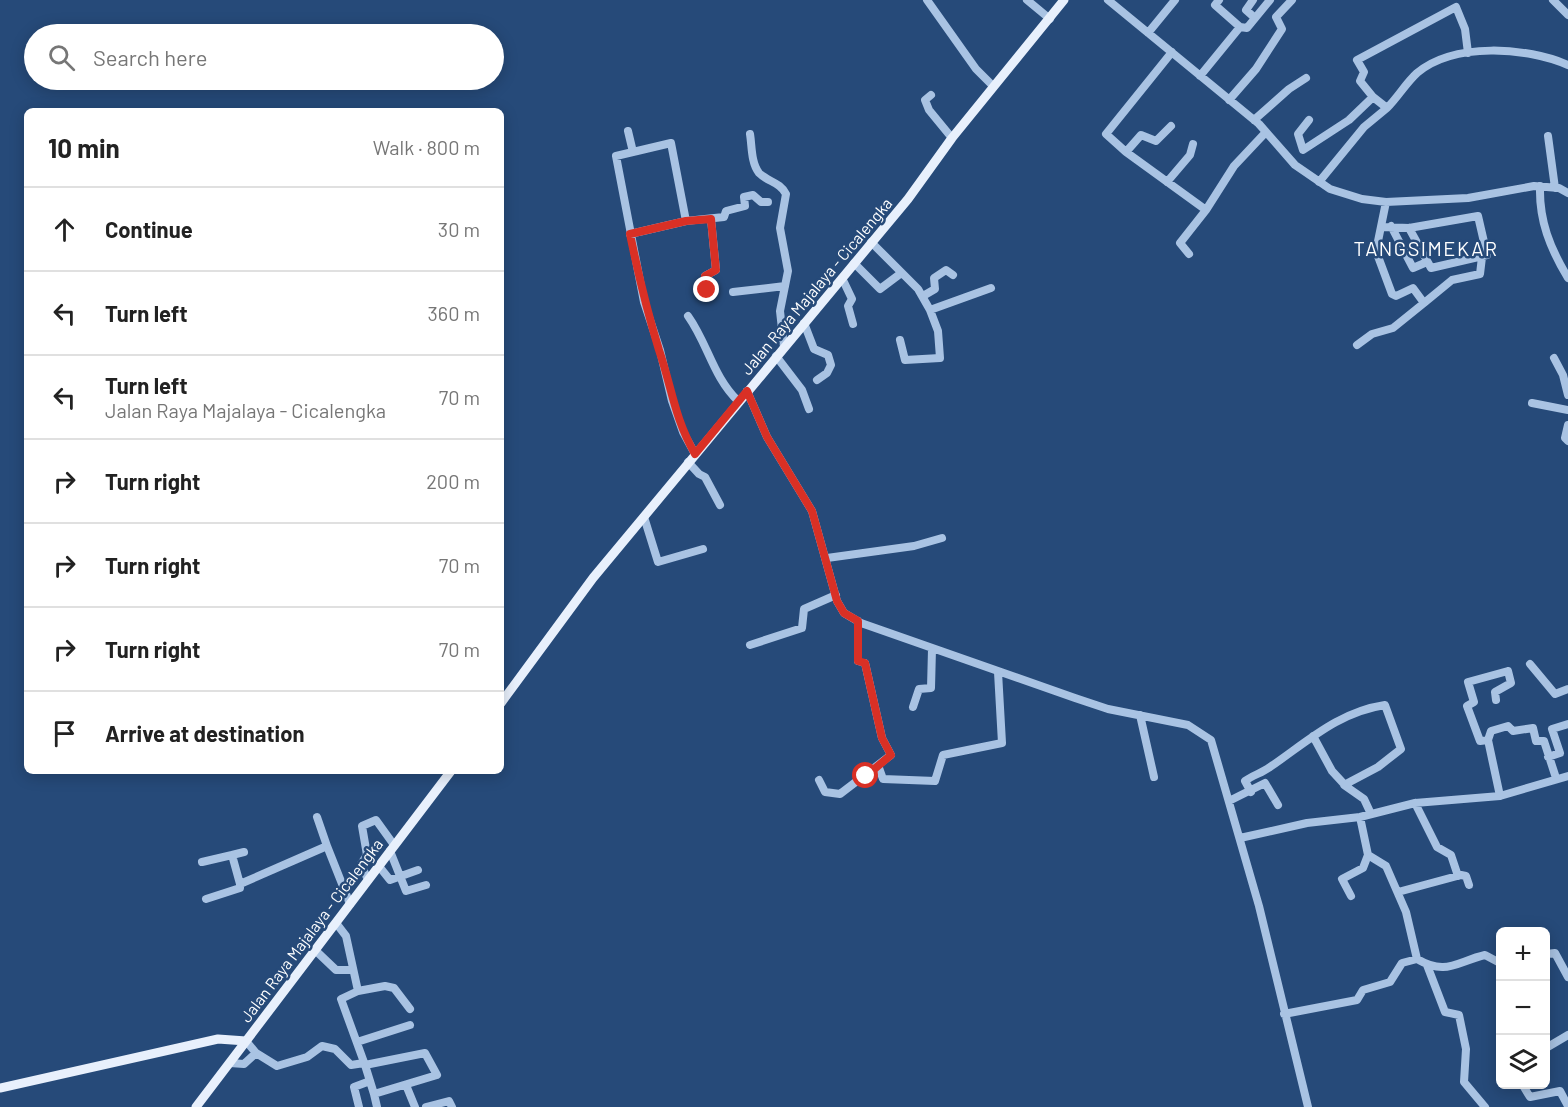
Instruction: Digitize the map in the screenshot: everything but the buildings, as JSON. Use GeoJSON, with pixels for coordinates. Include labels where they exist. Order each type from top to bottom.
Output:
{"type":"FeatureCollection","features":[{"type":"Feature","properties":{"kind":"main road","name":"Jalan Raya Majalaya - Cicalengka"},"geometry":{"type":"LineString","coordinates":[[504,699],[593,578],[908,199],[952,138],[1064,0]]}},
{"type":"Feature","properties":{"kind":"main road","name":"Jalan Raya Majalaya - Cicalengka"},"geometry":{"type":"LineString","coordinates":[[196,1107],[449,774]]}},
{"type":"Feature","properties":{"kind":"main road"},"geometry":{"type":"LineString","coordinates":[[0,1088],[218,1039],[246,1041]]}},
{"type":"Feature","properties":{"kind":"street"},"geometry":{"type":"LineString","coordinates":[[927,0],[976,69],[993,86]]}},
{"type":"Feature","properties":{"kind":"street"},"geometry":{"type":"LineString","coordinates":[[1027,0],[1050,19]]}},
{"type":"Feature","properties":{"kind":"street"},"geometry":{"type":"LineString","coordinates":[[1108,0],[1254,120],[1287,156],[1319,182],[1350,196],[1386,202],[1468,198],[1540,186],[1568,193]]}},
{"type":"Feature","properties":{"kind":"street"},"geometry":{"type":"LineString","coordinates":[[1148,33],[1175,0]]}},
{"type":"Feature","properties":{"kind":"street"},"geometry":{"type":"LineString","coordinates":[[1219,0],[1215,6],[1240,27],[1246,28],[1271,0],[1283,7]]}},
{"type":"Feature","properties":{"kind":"street"},"geometry":{"type":"LineString","coordinates":[[1253,0],[1246,10],[1255,18]]}},
{"type":"Feature","properties":{"kind":"street"},"geometry":{"type":"LineString","coordinates":[[1229,100],[1256,69],[1282,29],[1276,17],[1292,0]]}},
{"type":"Feature","properties":{"kind":"street"},"geometry":{"type":"LineString","coordinates":[[1553,0],[1568,15]]}},
{"type":"Feature","properties":{"kind":"street"},"geometry":{"type":"LineString","coordinates":[[1387,108],[1373,97],[1360,81],[1364,72],[1358,60],[1454,7],[1459,10],[1465,29],[1468,53]]}},
{"type":"Feature","properties":{"kind":"street"},"geometry":{"type":"LineString","coordinates":[[1200,76],[1240,27]]}},
{"type":"Feature","properties":{"kind":"street"},"geometry":{"type":"LineString","coordinates":[[1319,182],[1364,127],[1387,108],[1417,73],[1438,62],[1468,53],[1506,50],[1568,65]]}},
{"type":"Feature","properties":{"kind":"street"},"geometry":{"type":"LineString","coordinates":[[1172,52],[1106,133],[1126,153],[1206,210]]}},
{"type":"Feature","properties":{"kind":"street"},"geometry":{"type":"LineString","coordinates":[[1254,120],[1301,79],[1306,78]]}},
{"type":"Feature","properties":{"kind":"street"},"geometry":{"type":"LineString","coordinates":[[931,95],[925,100],[929,110],[952,138]]}},
{"type":"Feature","properties":{"kind":"street"},"geometry":{"type":"LineString","coordinates":[[1300,147],[1306,150],[1324,138],[1349,120],[1373,97]]}},
{"type":"Feature","properties":{"kind":"street"},"geometry":{"type":"LineString","coordinates":[[1300,147],[1299,132],[1309,120]]}},
{"type":"Feature","properties":{"kind":"street"},"geometry":{"type":"LineString","coordinates":[[1126,153],[1141,135],[1155,141],[1172,126]]}},
{"type":"Feature","properties":{"kind":"street"},"geometry":{"type":"LineString","coordinates":[[628,130],[633,152]]}},
{"type":"Feature","properties":{"kind":"street"},"geometry":{"type":"LineString","coordinates":[[1189,254],[1180,243],[1206,210],[1234,166],[1266,132]]}},
{"type":"Feature","properties":{"kind":"street"},"geometry":{"type":"LineString","coordinates":[[750,134],[756,167],[762,175],[782,187],[786,194],[780,228],[788,271],[780,311],[790,340]]}},
{"type":"Feature","properties":{"kind":"street"},"geometry":{"type":"LineString","coordinates":[[1548,136],[1555,188]]}},
{"type":"Feature","properties":{"kind":"street"},"geometry":{"type":"LineString","coordinates":[[686,221],[671,143],[615,158],[644,302],[660,350],[672,401],[683,432],[695,454]]}},
{"type":"Feature","properties":{"kind":"street"},"geometry":{"type":"LineString","coordinates":[[1167,182],[1190,155],[1193,144]]}},
{"type":"Feature","properties":{"kind":"street"},"geometry":{"type":"LineString","coordinates":[[1287,156],[1300,147]]}},
{"type":"Feature","properties":{"kind":"street"},"geometry":{"type":"LineString","coordinates":[[1540,186],[1539,212],[1545,231],[1568,278]]}},
{"type":"Feature","properties":{"kind":"street"},"geometry":{"type":"LineString","coordinates":[[630,234],[686,221],[724,217],[726,211],[745,206],[744,197],[753,195],[761,202],[768,202]]}},
{"type":"Feature","properties":{"kind":"street"},"geometry":{"type":"LineString","coordinates":[[1386,202],[1382,227],[1376,241],[1376,251],[1392,294],[1396,296],[1413,288],[1425,303]]}},
{"type":"Feature","properties":{"kind":"street"},"geometry":{"type":"LineString","coordinates":[[1382,227],[1409,228],[1478,216],[1486,255],[1432,268],[1409,228]]}},
{"type":"Feature","properties":{"kind":"street"},"geometry":{"type":"LineString","coordinates":[[707,290],[705,276],[716,270],[711,219]]}},
{"type":"Feature","properties":{"kind":"street"},"geometry":{"type":"LineString","coordinates":[[1391,226],[1413,268],[1427,262]]}},
{"type":"Feature","properties":{"kind":"street"},"geometry":{"type":"LineString","coordinates":[[871,242],[923,296],[938,331],[940,358],[905,360],[900,340]]}},
{"type":"Feature","properties":{"kind":"street"},"geometry":{"type":"LineString","coordinates":[[1357,345],[1372,334],[1393,328],[1452,280],[1480,274],[1482,257]]}},
{"type":"Feature","properties":{"kind":"street"},"geometry":{"type":"LineString","coordinates":[[854,263],[880,289],[900,274]]}},
{"type":"Feature","properties":{"kind":"street"},"geometry":{"type":"LineString","coordinates":[[923,296],[935,289],[934,278],[946,270],[953,276]]}},
{"type":"Feature","properties":{"kind":"street"},"geometry":{"type":"LineString","coordinates":[[842,278],[852,299],[848,306],[853,324]]}},
{"type":"Feature","properties":{"kind":"street"},"geometry":{"type":"LineString","coordinates":[[733,292],[785,286]]}},
{"type":"Feature","properties":{"kind":"street"},"geometry":{"type":"LineString","coordinates":[[930,310],[991,288]]}},
{"type":"Feature","properties":{"kind":"street"},"geometry":{"type":"LineString","coordinates":[[688,316],[700,334],[719,380],[738,401]]}},
{"type":"Feature","properties":{"kind":"street"},"geometry":{"type":"LineString","coordinates":[[804,323],[814,349],[828,355],[831,365],[827,373],[817,380]]}},
{"type":"Feature","properties":{"kind":"street"},"geometry":{"type":"LineString","coordinates":[[776,356],[802,390],[809,410]]}},
{"type":"Feature","properties":{"kind":"street"},"geometry":{"type":"LineString","coordinates":[[1554,358],[1563,375],[1568,395]]}},
{"type":"Feature","properties":{"kind":"street"},"geometry":{"type":"LineString","coordinates":[[747,391],[767,437],[812,511],[836,595],[844,613],[858,621],[932,649],[1107,709],[1188,724],[1207,735],[1214,748],[1259,906],[1308,1107]]}},
{"type":"Feature","properties":{"kind":"street"},"geometry":{"type":"LineString","coordinates":[[1532,403],[1568,410]]}},
{"type":"Feature","properties":{"kind":"street"},"geometry":{"type":"LineString","coordinates":[[1568,425],[1565,438],[1568,441]]}},
{"type":"Feature","properties":{"kind":"street"},"geometry":{"type":"LineString","coordinates":[[688,462],[705,477],[720,505]]}},
{"type":"Feature","properties":{"kind":"street"},"geometry":{"type":"LineString","coordinates":[[644,517],[658,562],[703,549]]}},
{"type":"Feature","properties":{"kind":"street"},"geometry":{"type":"LineString","coordinates":[[827,558],[914,546],[942,538]]}},
{"type":"Feature","properties":{"kind":"street"},"geometry":{"type":"LineString","coordinates":[[750,645],[802,628],[804,609],[836,595]]}},
{"type":"Feature","properties":{"kind":"street"},"geometry":{"type":"LineString","coordinates":[[819,780],[825,792],[840,794],[891,755],[882,738],[865,663],[858,661],[858,621]]}},
{"type":"Feature","properties":{"kind":"street"},"geometry":{"type":"LineString","coordinates":[[913,707],[919,689],[931,688],[932,649]]}},
{"type":"Feature","properties":{"kind":"street"},"geometry":{"type":"LineString","coordinates":[[1530,664],[1555,694],[1568,689]]}},
{"type":"Feature","properties":{"kind":"street"},"geometry":{"type":"LineString","coordinates":[[1488,740],[1479,740],[1467,706],[1474,702],[1468,682],[1508,671],[1511,683],[1495,692],[1496,700]]}},
{"type":"Feature","properties":{"kind":"street"},"geometry":{"type":"LineString","coordinates":[[878,765],[883,779],[935,781],[943,755],[1002,743],[998,672]]}},
{"type":"Feature","properties":{"kind":"street"},"geometry":{"type":"LineString","coordinates":[[1251,792],[1245,781],[1338,719],[1386,706],[1401,749],[1378,767],[1344,784]]}},
{"type":"Feature","properties":{"kind":"street"},"geometry":{"type":"LineString","coordinates":[[1140,715],[1154,777]]}},
{"type":"Feature","properties":{"kind":"street"},"geometry":{"type":"LineString","coordinates":[[1548,757],[1564,754],[1552,730],[1568,724]]}},
{"type":"Feature","properties":{"kind":"street"},"geometry":{"type":"LineString","coordinates":[[1500,796],[1488,740],[1491,730],[1508,726],[1513,732],[1533,728],[1536,741],[1544,741],[1556,778]]}},
{"type":"Feature","properties":{"kind":"street"},"geometry":{"type":"LineString","coordinates":[[1313,736],[1331,769],[1344,784],[1364,799],[1371,814]]}},
{"type":"Feature","properties":{"kind":"street"},"geometry":{"type":"LineString","coordinates":[[1240,838],[1307,823],[1360,817],[1415,803],[1500,796],[1568,776]]}},
{"type":"Feature","properties":{"kind":"street"},"geometry":{"type":"LineString","coordinates":[[1229,801],[1265,783],[1278,806]]}},
{"type":"Feature","properties":{"kind":"street"},"geometry":{"type":"LineString","coordinates":[[1415,803],[1437,847],[1451,855],[1458,876]]}},
{"type":"Feature","properties":{"kind":"street"},"geometry":{"type":"LineString","coordinates":[[317,817],[350,904]]}},
{"type":"Feature","properties":{"kind":"street"},"geometry":{"type":"LineString","coordinates":[[1351,896],[1342,879],[1363,868],[1368,855],[1360,817]]}},
{"type":"Feature","properties":{"kind":"street"},"geometry":{"type":"LineString","coordinates":[[368,880],[361,864],[367,855],[362,826],[376,820],[392,848],[406,891],[426,885]]}},
{"type":"Feature","properties":{"kind":"street"},"geometry":{"type":"LineString","coordinates":[[240,884],[327,846]]}},
{"type":"Feature","properties":{"kind":"street"},"geometry":{"type":"LineString","coordinates":[[202,862],[244,852]]}},
{"type":"Feature","properties":{"kind":"street"},"geometry":{"type":"LineString","coordinates":[[206,898],[240,888],[232,855]]}},
{"type":"Feature","properties":{"kind":"street"},"geometry":{"type":"LineString","coordinates":[[1368,855],[1384,863],[1398,892],[1406,912],[1417,959],[1436,969],[1449,968],[1488,954],[1496,960]]}},
{"type":"Feature","properties":{"kind":"street"},"geometry":{"type":"LineString","coordinates":[[378,865],[390,880],[417,870]]}},
{"type":"Feature","properties":{"kind":"street"},"geometry":{"type":"LineString","coordinates":[[1398,892],[1465,875],[1469,885]]}},
{"type":"Feature","properties":{"kind":"street"},"geometry":{"type":"LineString","coordinates":[[336,923],[346,936],[358,991]]}},
{"type":"Feature","properties":{"kind":"street"},"geometry":{"type":"LineString","coordinates":[[315,950],[336,970],[353,970]]}},
{"type":"Feature","properties":{"kind":"street"},"geometry":{"type":"LineString","coordinates":[[1550,954],[1556,953],[1568,977]]}},
{"type":"Feature","properties":{"kind":"street"},"geometry":{"type":"LineString","coordinates":[[1284,1014],[1357,1000],[1363,990],[1390,982],[1402,963],[1417,959]]}},
{"type":"Feature","properties":{"kind":"street"},"geometry":{"type":"LineString","coordinates":[[1427,965],[1446,1012],[1459,1015],[1466,1049],[1464,1082],[1485,1107]]}},
{"type":"Feature","properties":{"kind":"street"},"geometry":{"type":"LineString","coordinates":[[377,1107],[341,999],[358,991],[390,986],[397,990],[410,1009]]}},
{"type":"Feature","properties":{"kind":"street"},"geometry":{"type":"LineString","coordinates":[[357,1042],[410,1025]]}},
{"type":"Feature","properties":{"kind":"street"},"geometry":{"type":"LineString","coordinates":[[1550,1045],[1568,1035]]}},
{"type":"Feature","properties":{"kind":"street"},"geometry":{"type":"LineString","coordinates":[[246,1041],[256,1053],[273,1064],[307,1057],[322,1046],[336,1049],[351,1065],[424,1053],[437,1075],[374,1094]]}},
{"type":"Feature","properties":{"kind":"street"},"geometry":{"type":"LineString","coordinates":[[230,1063],[244,1064],[256,1053]]}},
{"type":"Feature","properties":{"kind":"street"},"geometry":{"type":"LineString","coordinates":[[359,1107],[354,1088],[370,1081]]}},
{"type":"Feature","properties":{"kind":"street"},"geometry":{"type":"LineString","coordinates":[[406,1085],[415,1107]]}},
{"type":"Feature","properties":{"kind":"street"},"geometry":{"type":"LineString","coordinates":[[1525,1089],[1530,1097],[1560,1091],[1568,1106]]}},
{"type":"Feature","properties":{"kind":"street"},"geometry":{"type":"LineString","coordinates":[[426,1107],[448,1101],[452,1107]]}},
{"type":"Feature","properties":{"kind":"district","name":"TANGSIMEKAR"},"geometry":{"type":"Point","coordinates":[1426,248]}},
{"type":"Feature","properties":{"kind":"route"},"geometry":{"type":"LineString","coordinates":[[707,290],[705,276],[716,270],[711,219],[686,221],[630,234],[644,302],[660,350],[672,401],[683,432],[695,454],[747,391],[767,437],[812,511],[823,543],[837,601],[844,613],[858,621],[858,661],[865,663],[870,694],[882,738],[891,755],[866,776]]}}]}
